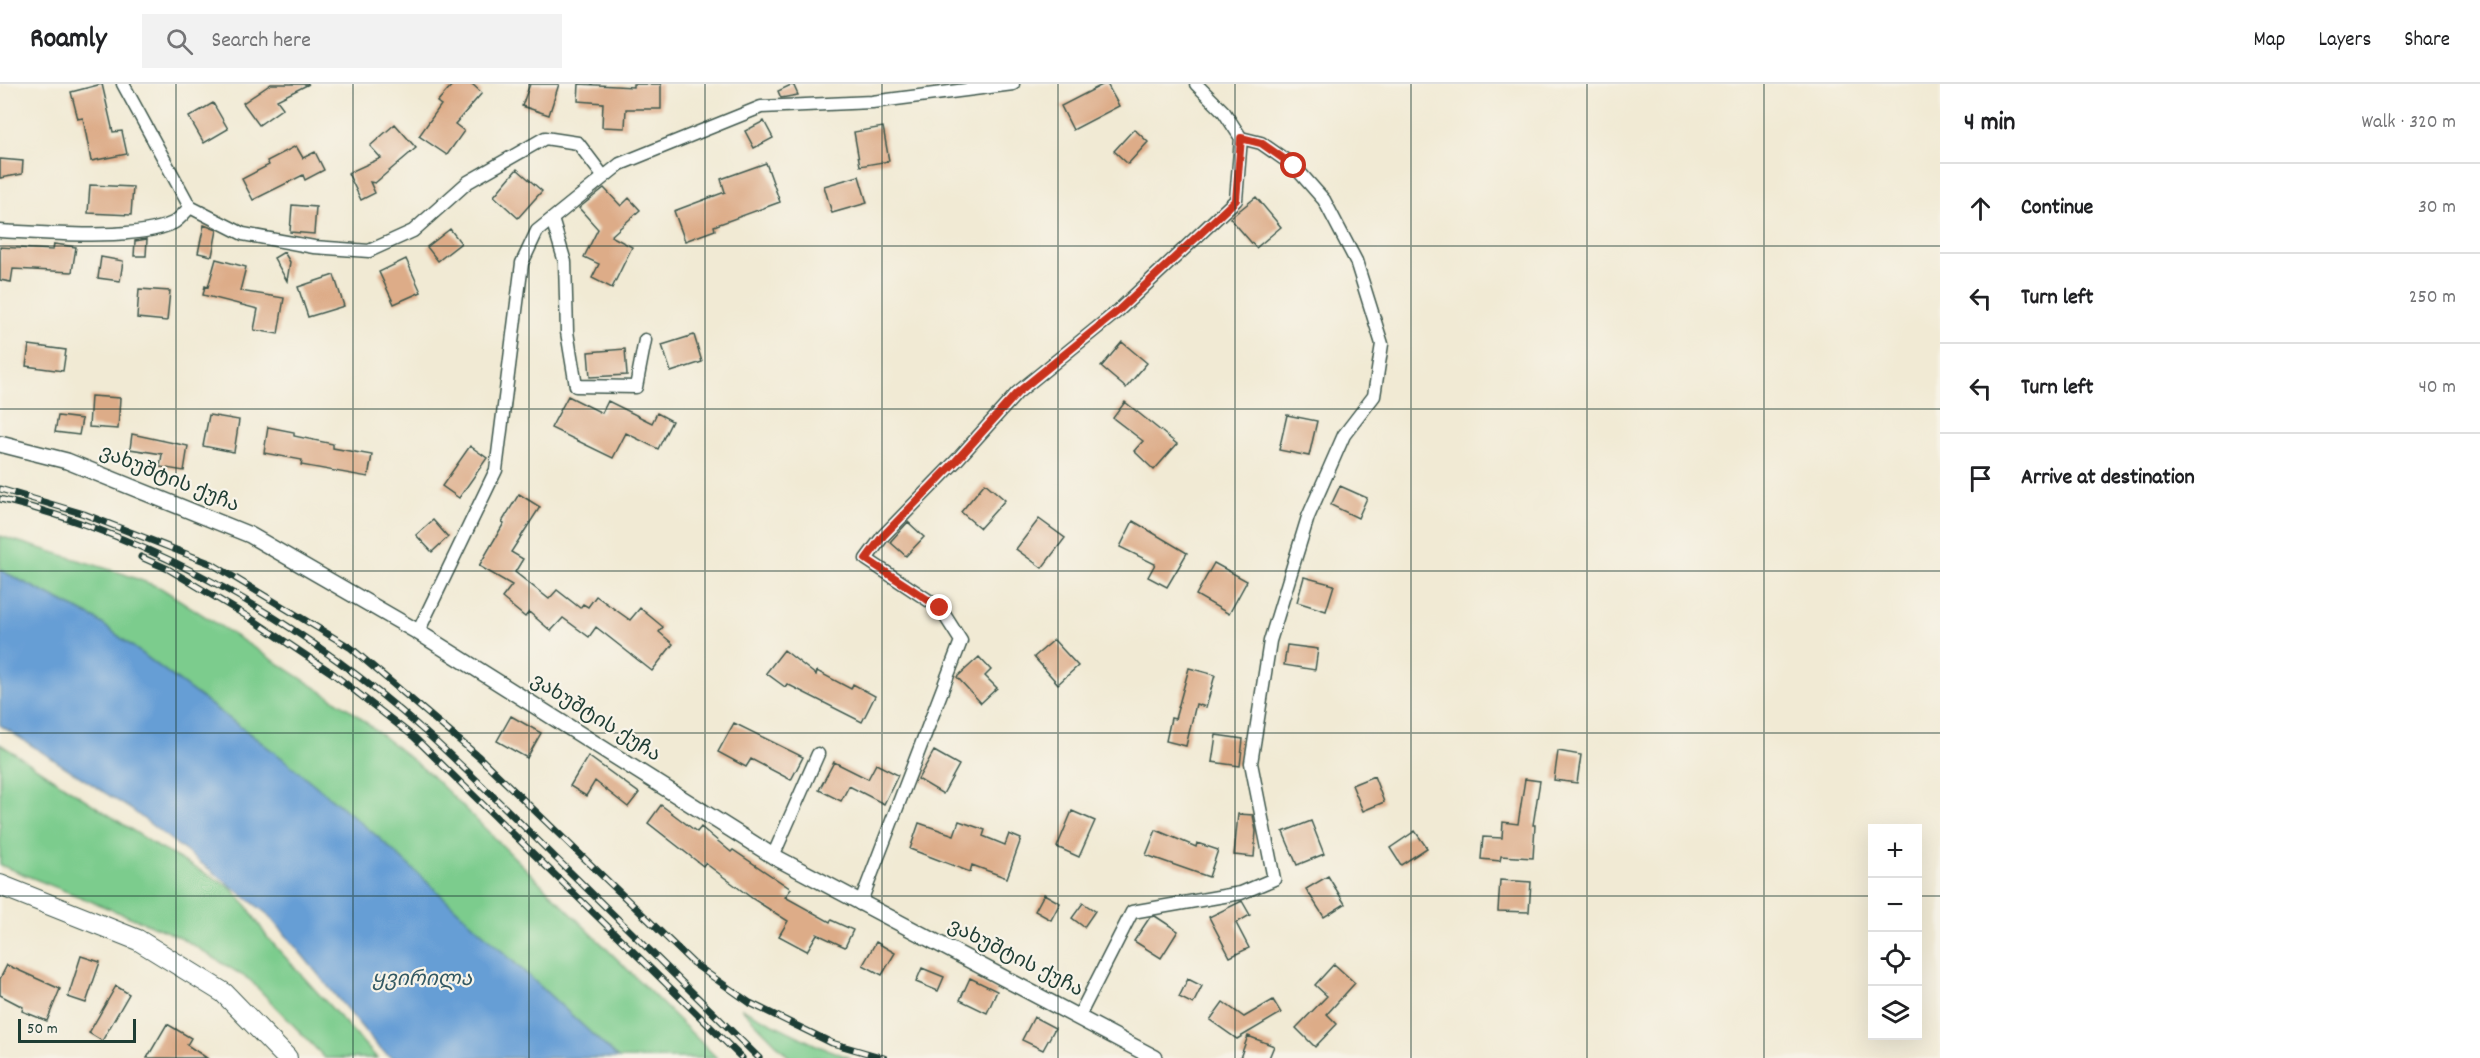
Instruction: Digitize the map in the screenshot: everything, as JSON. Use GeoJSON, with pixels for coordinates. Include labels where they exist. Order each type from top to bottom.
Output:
{"type":"FeatureCollection","features":[{"type":"Feature","properties":{"kind":"main road"},"geometry":{"type":"LineString","coordinates":[[0,885],[138,940],[224,993],[287,1058]]}},
{"type":"Feature","properties":{"kind":"street"},"geometry":{"type":"LineString","coordinates":[[123,84],[190,207],[243,234],[314,247],[369,251],[413,231],[468,182],[545,138],[578,143],[603,176]]}},
{"type":"Feature","properties":{"kind":"street"},"geometry":{"type":"LineString","coordinates":[[418,632],[496,470],[522,263],[537,231],[620,164],[761,107],[872,102],[1013,84]]}},
{"type":"Feature","properties":{"kind":"street"},"geometry":{"type":"LineString","coordinates":[[860,904],[961,641],[940,608],[866,559],[883,536],[956,461],[1017,393],[1119,310],[1236,200],[1241,138],[1224,112],[1196,84]]}},
{"type":"Feature","properties":{"kind":"street"},"geometry":{"type":"LineString","coordinates":[[1079,1016],[1132,912],[1241,892],[1274,879],[1251,763],[1270,641],[1308,517],[1344,435],[1374,396],[1382,344],[1356,261],[1324,200],[1294,166],[1261,143],[1241,138]]}},
{"type":"Feature","properties":{"kind":"street"},"geometry":{"type":"LineString","coordinates":[[0,231],[82,234],[148,231],[175,222],[190,207]]}},
{"type":"Feature","properties":{"kind":"street"},"geometry":{"type":"LineString","coordinates":[[552,219],[565,262],[567,332],[576,386],[636,387],[645,340]]}},
{"type":"Feature","properties":{"kind":"street","name":"ვახუშტის ქუჩა"},"geometry":{"type":"LineString","coordinates":[[0,444],[67,461],[250,535],[418,632],[773,856],[1155,1058]]}},
{"type":"Feature","properties":{"kind":"street"},"geometry":{"type":"LineString","coordinates":[[773,856],[818,754]]}},
{"type":"Feature","properties":{"kind":"green space"},"geometry":{"type":"Polygon","coordinates":[[[0,536],[124,574],[161,588],[352,711],[431,775],[717,1058],[618,1058],[378,837],[282,758],[94,618],[0,570],[0,536]]]}},
{"type":"Feature","properties":{"kind":"green space"},"geometry":{"type":"Polygon","coordinates":[[[0,744],[158,847],[230,887],[247,906],[267,937],[377,1058],[325,1058],[250,980],[180,937],[0,865],[0,744]]]}},
{"type":"Feature","properties":{"kind":"green space"},"geometry":{"type":"Polygon","coordinates":[[[741,1008],[818,1046],[851,1058],[790,1058],[741,1008]]]}},
{"type":"Feature","properties":{"kind":"water","name":"ყვირილა"},"geometry":{"type":"Polygon","coordinates":[[[0,570],[94,618],[282,758],[378,837],[618,1058],[392,1058],[379,1048],[270,916],[132,810],[0,725],[0,570]]]}},
{"type":"Feature","properties":{"kind":"building"},"geometry":{"type":"Polygon","coordinates":[[[102,84],[113,132],[122,131],[127,154],[91,161],[83,118],[78,119],[71,92],[102,84]]]}},
{"type":"Feature","properties":{"kind":"building"},"geometry":{"type":"Polygon","coordinates":[[[271,84],[309,84],[277,100],[283,108],[259,125],[243,103],[271,84]]]}},
{"type":"Feature","properties":{"kind":"building"},"geometry":{"type":"Polygon","coordinates":[[[453,84],[472,84],[482,93],[455,124],[464,131],[447,155],[419,136],[441,105],[437,102],[453,84]]]}},
{"type":"Feature","properties":{"kind":"building"},"geometry":{"type":"Polygon","coordinates":[[[530,84],[559,84],[549,115],[522,106],[530,84]]]}},
{"type":"Feature","properties":{"kind":"building"},"geometry":{"type":"Polygon","coordinates":[[[579,84],[633,87],[633,84],[661,84],[661,109],[626,109],[625,128],[602,127],[603,103],[578,101],[579,84]]]}},
{"type":"Feature","properties":{"kind":"building"},"geometry":{"type":"Polygon","coordinates":[[[793,84],[798,95],[781,98],[778,91],[793,84]]]}},
{"type":"Feature","properties":{"kind":"building"},"geometry":{"type":"Polygon","coordinates":[[[1107,84],[1119,106],[1073,130],[1061,106],[1107,84]]]}},
{"type":"Feature","properties":{"kind":"building"},"geometry":{"type":"Polygon","coordinates":[[[213,103],[228,129],[204,143],[189,117],[213,103]]]}},
{"type":"Feature","properties":{"kind":"building"},"geometry":{"type":"Polygon","coordinates":[[[764,121],[773,138],[754,148],[745,131],[764,121]]]}},
{"type":"Feature","properties":{"kind":"building"},"geometry":{"type":"Polygon","coordinates":[[[395,124],[416,148],[375,183],[370,182],[375,193],[361,200],[348,173],[381,158],[370,146],[395,124]]]}},
{"type":"Feature","properties":{"kind":"building"},"geometry":{"type":"Polygon","coordinates":[[[883,127],[889,161],[860,166],[854,132],[883,127]]]}},
{"type":"Feature","properties":{"kind":"building"},"geometry":{"type":"Polygon","coordinates":[[[1134,129],[1148,142],[1128,164],[1114,151],[1134,129]]]}},
{"type":"Feature","properties":{"kind":"building"},"geometry":{"type":"Polygon","coordinates":[[[296,146],[303,158],[315,152],[324,170],[305,180],[303,175],[253,200],[242,179],[269,165],[267,161],[296,146]]]}},
{"type":"Feature","properties":{"kind":"building"},"geometry":{"type":"Polygon","coordinates":[[[0,159],[23,161],[22,174],[0,178],[0,159]]]}},
{"type":"Feature","properties":{"kind":"building"},"geometry":{"type":"Polygon","coordinates":[[[766,163],[780,202],[714,226],[715,230],[685,241],[674,211],[725,192],[721,179],[766,163]]]}},
{"type":"Feature","properties":{"kind":"building"},"geometry":{"type":"Polygon","coordinates":[[[517,169],[542,191],[518,218],[494,196],[517,169]]]}},
{"type":"Feature","properties":{"kind":"building"},"geometry":{"type":"Polygon","coordinates":[[[859,176],[867,203],[832,213],[824,186],[859,176]]]}},
{"type":"Feature","properties":{"kind":"building"},"geometry":{"type":"Polygon","coordinates":[[[90,185],[133,187],[131,215],[88,213],[90,185]]]}},
{"type":"Feature","properties":{"kind":"building"},"geometry":{"type":"Polygon","coordinates":[[[604,188],[621,206],[629,198],[640,210],[611,236],[632,247],[612,288],[592,278],[599,264],[584,257],[598,229],[579,208],[604,188]]]}},
{"type":"Feature","properties":{"kind":"building"},"geometry":{"type":"Polygon","coordinates":[[[1256,197],[1281,227],[1256,248],[1230,218],[1256,197]]]}},
{"type":"Feature","properties":{"kind":"building"},"geometry":{"type":"Polygon","coordinates":[[[292,205],[316,207],[314,234],[290,232],[292,205]]]}},
{"type":"Feature","properties":{"kind":"building"},"geometry":{"type":"Polygon","coordinates":[[[204,225],[217,230],[212,256],[198,253],[204,225]]]}},
{"type":"Feature","properties":{"kind":"building"},"geometry":{"type":"Polygon","coordinates":[[[450,229],[461,243],[438,261],[427,247],[450,229]]]}},
{"type":"Feature","properties":{"kind":"building"},"geometry":{"type":"Polygon","coordinates":[[[147,239],[146,256],[134,256],[135,241],[147,239]]]}},
{"type":"Feature","properties":{"kind":"building"},"geometry":{"type":"Polygon","coordinates":[[[54,244],[76,247],[72,272],[13,269],[11,282],[0,280],[0,247],[53,250],[54,244]]]}},
{"type":"Feature","properties":{"kind":"building"},"geometry":{"type":"Polygon","coordinates":[[[284,252],[290,262],[287,281],[274,258],[284,252]]]}},
{"type":"Feature","properties":{"kind":"building"},"geometry":{"type":"Polygon","coordinates":[[[101,257],[123,261],[120,281],[98,278],[101,257]]]}},
{"type":"Feature","properties":{"kind":"building"},"geometry":{"type":"Polygon","coordinates":[[[216,259],[246,267],[240,291],[284,298],[278,334],[254,330],[258,309],[203,295],[205,286],[208,287],[216,259]]]}},
{"type":"Feature","properties":{"kind":"building"},"geometry":{"type":"Polygon","coordinates":[[[406,259],[421,292],[394,304],[379,272],[406,259]]]}},
{"type":"Feature","properties":{"kind":"building"},"geometry":{"type":"Polygon","coordinates":[[[334,275],[344,306],[308,317],[298,287],[334,275]]]}},
{"type":"Feature","properties":{"kind":"building"},"geometry":{"type":"Polygon","coordinates":[[[139,289],[170,291],[167,321],[137,318],[139,289]]]}},
{"type":"Feature","properties":{"kind":"building"},"geometry":{"type":"Polygon","coordinates":[[[694,335],[702,362],[671,372],[662,345],[694,335]]]}},
{"type":"Feature","properties":{"kind":"building"},"geometry":{"type":"Polygon","coordinates":[[[1122,342],[1147,363],[1126,388],[1101,367],[1122,342]]]}},
{"type":"Feature","properties":{"kind":"building"},"geometry":{"type":"Polygon","coordinates":[[[29,345],[66,350],[63,371],[26,366],[29,345]]]}},
{"type":"Feature","properties":{"kind":"building"},"geometry":{"type":"Polygon","coordinates":[[[625,349],[627,375],[590,377],[588,352],[625,349]]]}},
{"type":"Feature","properties":{"kind":"building"},"geometry":{"type":"Polygon","coordinates":[[[91,396],[120,398],[118,429],[89,427],[91,396]]]}},
{"type":"Feature","properties":{"kind":"building"},"geometry":{"type":"Polygon","coordinates":[[[568,396],[602,413],[608,401],[652,423],[657,413],[672,421],[658,449],[626,433],[613,458],[551,428],[568,396]]]}},
{"type":"Feature","properties":{"kind":"building"},"geometry":{"type":"Polygon","coordinates":[[[1125,402],[1177,444],[1154,470],[1134,451],[1143,441],[1113,418],[1125,402]]]}},
{"type":"Feature","properties":{"kind":"building"},"geometry":{"type":"Polygon","coordinates":[[[209,415],[239,420],[234,452],[203,446],[209,415]]]}},
{"type":"Feature","properties":{"kind":"building"},"geometry":{"type":"Polygon","coordinates":[[[1287,415],[1317,421],[1309,456],[1279,450],[1287,415]]]}},
{"type":"Feature","properties":{"kind":"building"},"geometry":{"type":"Polygon","coordinates":[[[58,416],[82,419],[79,435],[55,432],[58,416]]]}},
{"type":"Feature","properties":{"kind":"building"},"geometry":{"type":"Polygon","coordinates":[[[268,427],[294,432],[294,436],[333,444],[333,448],[372,455],[368,477],[301,465],[302,460],[264,453],[268,427]]]}},
{"type":"Feature","properties":{"kind":"building"},"geometry":{"type":"Polygon","coordinates":[[[132,434],[188,446],[184,471],[160,467],[162,454],[130,449],[132,434]]]}},
{"type":"Feature","properties":{"kind":"building"},"geometry":{"type":"Polygon","coordinates":[[[470,446],[487,458],[459,498],[442,486],[470,446]]]}},
{"type":"Feature","properties":{"kind":"building"},"geometry":{"type":"Polygon","coordinates":[[[985,483],[1005,500],[980,528],[961,512],[985,483]]]}},
{"type":"Feature","properties":{"kind":"building"},"geometry":{"type":"Polygon","coordinates":[[[1340,486],[1367,498],[1358,518],[1331,505],[1340,486]]]}},
{"type":"Feature","properties":{"kind":"building"},"geometry":{"type":"Polygon","coordinates":[[[519,494],[540,507],[511,552],[523,559],[515,572],[549,599],[557,590],[580,608],[583,604],[588,607],[596,596],[630,620],[640,608],[663,627],[659,632],[673,644],[652,671],[596,627],[589,637],[563,618],[551,631],[529,612],[525,617],[502,598],[512,585],[479,566],[519,494]]]}},
{"type":"Feature","properties":{"kind":"building"},"geometry":{"type":"Polygon","coordinates":[[[1039,519],[1065,538],[1042,568],[1016,549],[1039,519]]]}},
{"type":"Feature","properties":{"kind":"building"},"geometry":{"type":"Polygon","coordinates":[[[433,520],[448,537],[432,552],[416,535],[433,520]]]}},
{"type":"Feature","properties":{"kind":"building"},"geometry":{"type":"Polygon","coordinates":[[[1133,521],[1187,553],[1167,587],[1148,577],[1155,564],[1120,547],[1133,521]]]}},
{"type":"Feature","properties":{"kind":"building"},"geometry":{"type":"Polygon","coordinates":[[[908,522],[924,537],[906,556],[890,542],[908,522]]]}},
{"type":"Feature","properties":{"kind":"building"},"geometry":{"type":"Polygon","coordinates":[[[1214,563],[1247,581],[1229,614],[1196,595],[1214,563]]]}},
{"type":"Feature","properties":{"kind":"building"},"geometry":{"type":"Polygon","coordinates":[[[1304,577],[1334,585],[1326,611],[1297,602],[1304,577]]]}},
{"type":"Feature","properties":{"kind":"building"},"geometry":{"type":"Polygon","coordinates":[[[1054,640],[1078,666],[1058,684],[1034,657],[1054,640]]]}},
{"type":"Feature","properties":{"kind":"building"},"geometry":{"type":"Polygon","coordinates":[[[1287,645],[1318,649],[1315,670],[1284,665],[1287,645]]]}},
{"type":"Feature","properties":{"kind":"building"},"geometry":{"type":"Polygon","coordinates":[[[784,650],[816,675],[817,671],[851,689],[853,684],[875,696],[862,722],[787,684],[785,687],[766,673],[784,650]]]}},
{"type":"Feature","properties":{"kind":"building"},"geometry":{"type":"Polygon","coordinates":[[[979,657],[991,670],[985,676],[997,688],[981,703],[957,677],[979,657]]]}},
{"type":"Feature","properties":{"kind":"building"},"geometry":{"type":"Polygon","coordinates":[[[1189,668],[1215,675],[1206,707],[1196,704],[1186,746],[1166,741],[1171,718],[1175,719],[1189,668]]]}},
{"type":"Feature","properties":{"kind":"building"},"geometry":{"type":"Polygon","coordinates":[[[511,716],[541,733],[527,758],[497,741],[511,716]]]}},
{"type":"Feature","properties":{"kind":"building"},"geometry":{"type":"Polygon","coordinates":[[[734,723],[803,757],[791,780],[751,759],[746,767],[718,752],[734,723]]]}},
{"type":"Feature","properties":{"kind":"building"},"geometry":{"type":"Polygon","coordinates":[[[1216,735],[1243,739],[1240,766],[1212,762],[1216,735]]]}},
{"type":"Feature","properties":{"kind":"building"},"geometry":{"type":"Polygon","coordinates":[[[934,751],[959,765],[943,794],[918,779],[934,751]]]}},
{"type":"Feature","properties":{"kind":"building"},"geometry":{"type":"Polygon","coordinates":[[[1558,751],[1581,755],[1577,783],[1554,780],[1558,751]]]}},
{"type":"Feature","properties":{"kind":"building"},"geometry":{"type":"Polygon","coordinates":[[[588,756],[639,793],[628,807],[595,781],[586,796],[570,786],[588,756]]]}},
{"type":"Feature","properties":{"kind":"building"},"geometry":{"type":"Polygon","coordinates":[[[834,762],[868,779],[876,764],[898,775],[884,804],[849,786],[841,801],[819,790],[834,762]]]}},
{"type":"Feature","properties":{"kind":"building"},"geometry":{"type":"Polygon","coordinates":[[[1374,776],[1384,802],[1363,811],[1352,785],[1374,776]]]}},
{"type":"Feature","properties":{"kind":"building"},"geometry":{"type":"Polygon","coordinates":[[[1525,779],[1540,781],[1533,825],[1535,825],[1533,858],[1501,856],[1500,861],[1481,859],[1483,837],[1502,838],[1503,822],[1518,824],[1525,779]]]}},
{"type":"Feature","properties":{"kind":"building"},"geometry":{"type":"Polygon","coordinates":[[[661,805],[697,832],[701,827],[731,852],[733,850],[791,889],[785,897],[830,922],[831,920],[853,930],[845,947],[817,934],[807,951],[779,936],[788,921],[753,899],[705,863],[703,866],[648,823],[661,805]]]}},
{"type":"Feature","properties":{"kind":"building"},"geometry":{"type":"Polygon","coordinates":[[[1072,811],[1095,821],[1079,857],[1057,847],[1072,811]]]}},
{"type":"Feature","properties":{"kind":"building"},"geometry":{"type":"Polygon","coordinates":[[[1238,814],[1253,815],[1256,831],[1254,857],[1234,855],[1238,814]]]}},
{"type":"Feature","properties":{"kind":"building"},"geometry":{"type":"Polygon","coordinates":[[[959,821],[985,830],[983,836],[1005,845],[1009,834],[1021,839],[1007,878],[972,865],[970,872],[910,849],[919,823],[954,835],[959,821]]]}},
{"type":"Feature","properties":{"kind":"building"},"geometry":{"type":"Polygon","coordinates":[[[1311,821],[1324,854],[1297,865],[1283,832],[1311,821]]]}},
{"type":"Feature","properties":{"kind":"building"},"geometry":{"type":"Polygon","coordinates":[[[1156,830],[1196,847],[1197,843],[1218,850],[1209,877],[1146,855],[1156,830]]]}},
{"type":"Feature","properties":{"kind":"building"},"geometry":{"type":"Polygon","coordinates":[[[1415,831],[1427,848],[1401,865],[1390,848],[1415,831]]]}},
{"type":"Feature","properties":{"kind":"building"},"geometry":{"type":"Polygon","coordinates":[[[1328,876],[1345,904],[1324,917],[1306,889],[1328,876]]]}},
{"type":"Feature","properties":{"kind":"building"},"geometry":{"type":"Polygon","coordinates":[[[1500,880],[1531,882],[1529,912],[1498,911],[1500,880]]]}},
{"type":"Feature","properties":{"kind":"building"},"geometry":{"type":"Polygon","coordinates":[[[1044,894],[1060,903],[1051,920],[1035,911],[1044,894]]]}},
{"type":"Feature","properties":{"kind":"building"},"geometry":{"type":"Polygon","coordinates":[[[1242,901],[1250,915],[1236,923],[1249,948],[1230,957],[1209,917],[1242,901]]]}},
{"type":"Feature","properties":{"kind":"building"},"geometry":{"type":"Polygon","coordinates":[[[1083,903],[1095,911],[1084,927],[1072,918],[1083,903]]]}},
{"type":"Feature","properties":{"kind":"building"},"geometry":{"type":"Polygon","coordinates":[[[1155,916],[1178,931],[1161,958],[1134,941],[1150,917],[1155,916]]]}},
{"type":"Feature","properties":{"kind":"building"},"geometry":{"type":"Polygon","coordinates":[[[876,942],[895,953],[882,975],[863,965],[876,942]]]}},
{"type":"Feature","properties":{"kind":"building"},"geometry":{"type":"Polygon","coordinates":[[[81,956],[100,962],[86,1003],[68,997],[81,956]]]}},
{"type":"Feature","properties":{"kind":"building"},"geometry":{"type":"Polygon","coordinates":[[[1334,964],[1355,983],[1327,1014],[1337,1024],[1315,1047],[1296,1028],[1327,996],[1315,985],[1334,964]]]}},
{"type":"Feature","properties":{"kind":"building"},"geometry":{"type":"Polygon","coordinates":[[[7,965],[60,989],[47,1021],[22,1011],[23,1007],[0,995],[0,979],[7,965]]]}},
{"type":"Feature","properties":{"kind":"building"},"geometry":{"type":"Polygon","coordinates":[[[922,968],[944,977],[938,991],[916,982],[922,968]]]}},
{"type":"Feature","properties":{"kind":"building"},"geometry":{"type":"Polygon","coordinates":[[[970,978],[997,991],[987,1013],[960,1000],[970,978]]]}},
{"type":"Feature","properties":{"kind":"building"},"geometry":{"type":"Polygon","coordinates":[[[1188,979],[1202,986],[1193,1004],[1179,997],[1188,979]]]}},
{"type":"Feature","properties":{"kind":"building"},"geometry":{"type":"Polygon","coordinates":[[[116,986],[129,994],[102,1041],[89,1033],[116,986]]]}},
{"type":"Feature","properties":{"kind":"building"},"geometry":{"type":"Polygon","coordinates":[[[1273,1000],[1281,1013],[1237,1039],[1210,1020],[1223,1002],[1244,1017],[1273,1000]]]}},
{"type":"Feature","properties":{"kind":"building"},"geometry":{"type":"Polygon","coordinates":[[[1034,1017],[1055,1028],[1043,1050],[1022,1040],[1034,1017]]]}},
{"type":"Feature","properties":{"kind":"building"},"geometry":{"type":"Polygon","coordinates":[[[167,1024],[191,1038],[187,1045],[207,1058],[147,1058],[167,1024]]]}},
{"type":"Feature","properties":{"kind":"building"},"geometry":{"type":"Polygon","coordinates":[[[1248,1036],[1274,1046],[1269,1058],[1240,1058],[1248,1036]]]}},
{"type":"Feature","properties":{"kind":"railway"},"geometry":{"type":"LineString","coordinates":[[0,489],[84,514],[212,564],[351,648],[479,757],[693,963],[750,1003],[832,1043],[884,1058]]}},
{"type":"Feature","properties":{"kind":"railway"},"geometry":{"type":"LineString","coordinates":[[0,499],[58,515],[115,536],[171,561],[225,589],[328,654],[376,690],[441,746],[759,1058]]}},
{"type":"Feature","properties":{"kind":"railway"},"geometry":{"type":"LineString","coordinates":[[141,557],[168,569],[250,618],[332,673],[414,737],[742,1058]]}},
{"type":"Feature","properties":{"kind":"route"},"geometry":{"type":"LineString","coordinates":[[940,608],[866,559],[883,536],[956,461],[1017,393],[1119,310],[1236,200],[1241,138],[1261,143],[1294,166]]}}]}
